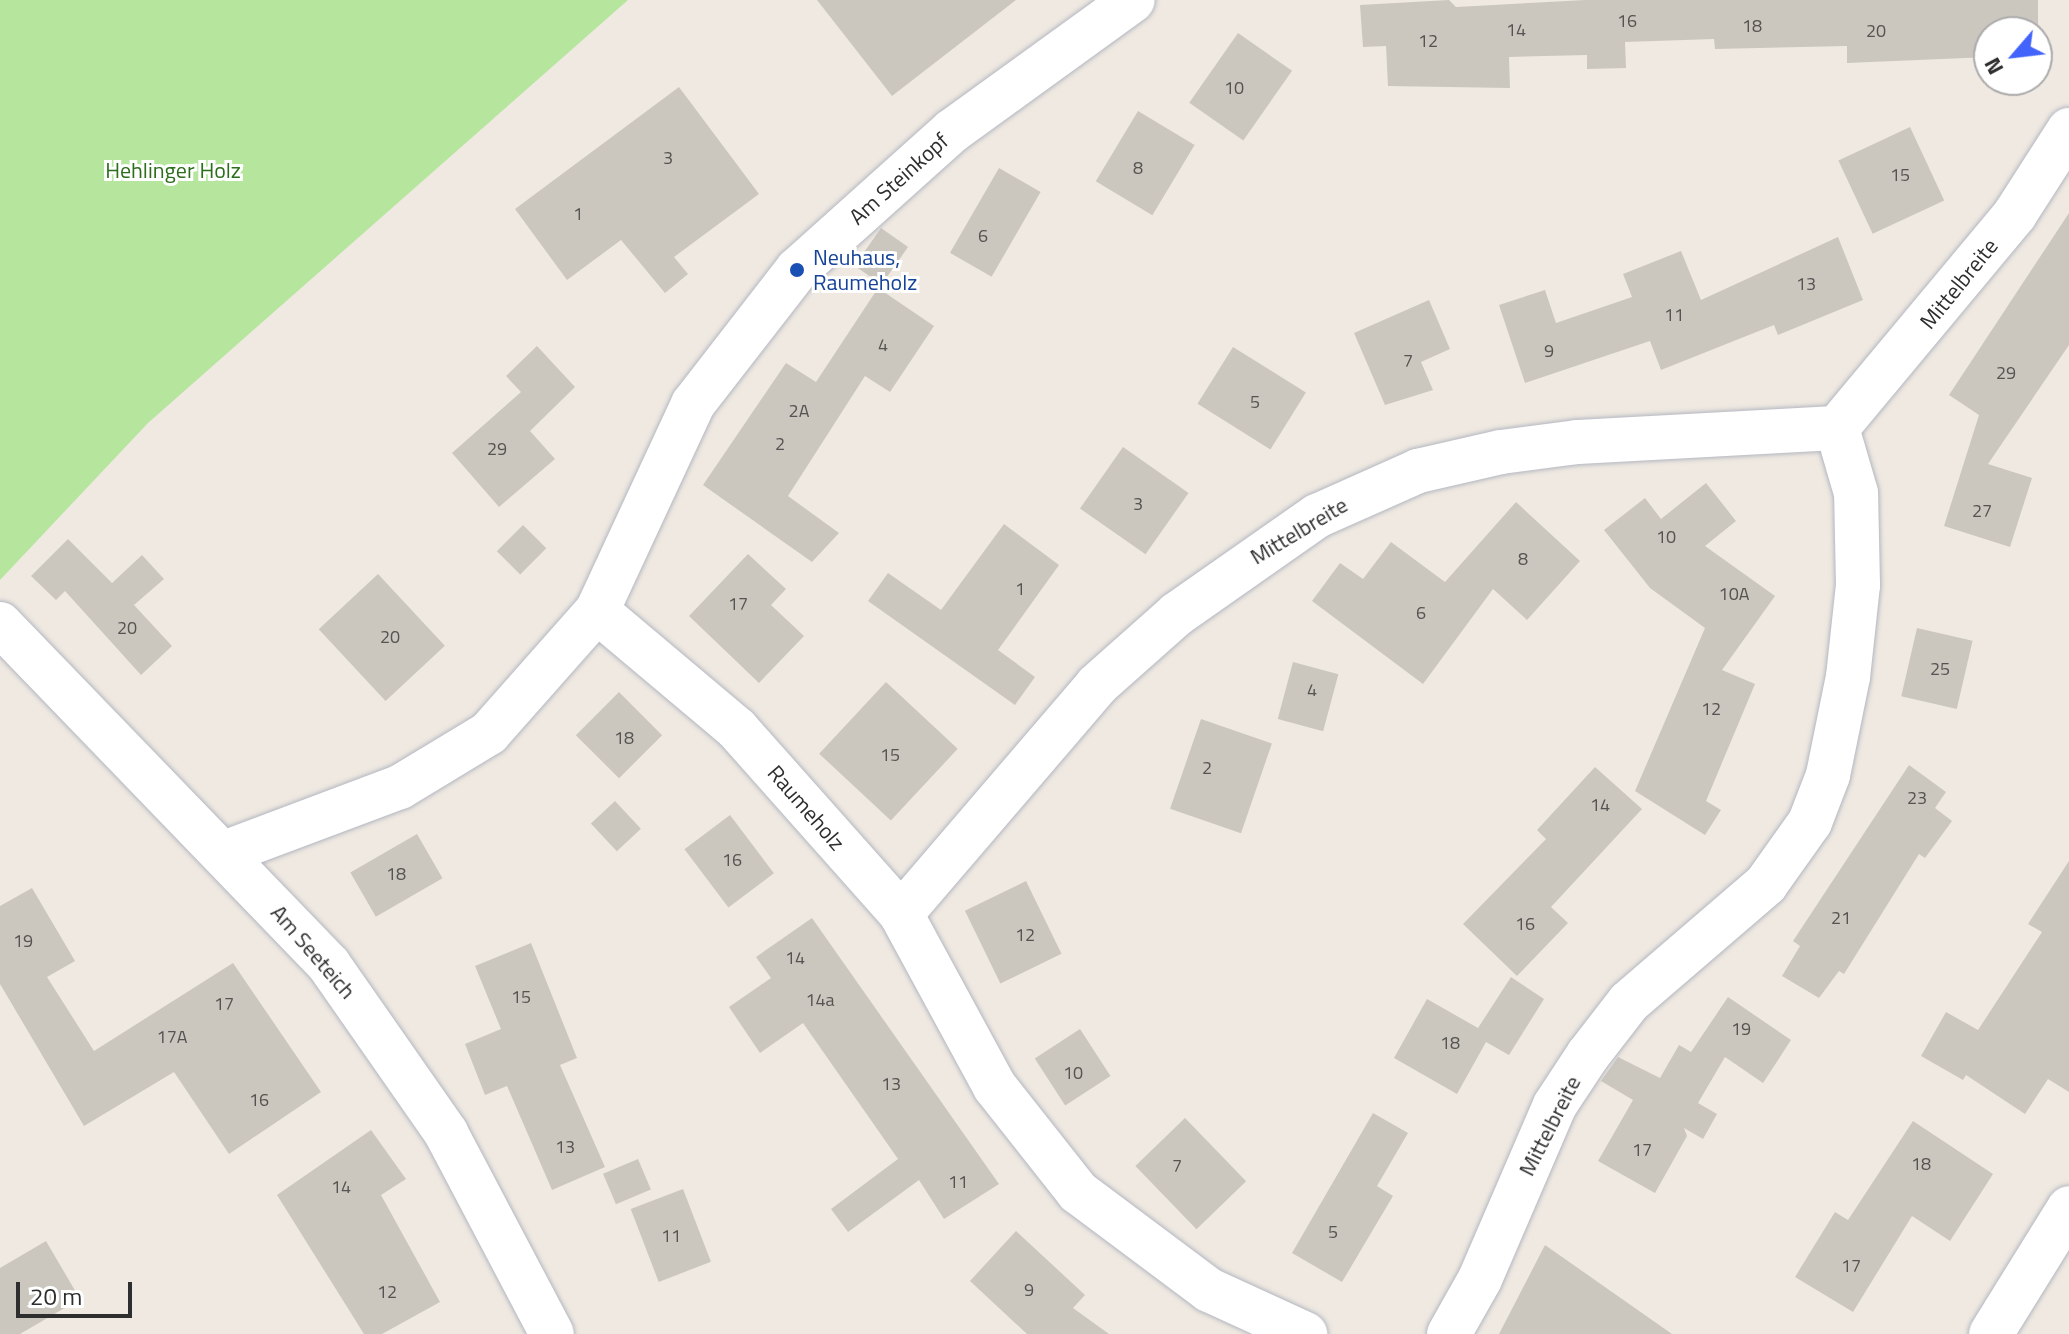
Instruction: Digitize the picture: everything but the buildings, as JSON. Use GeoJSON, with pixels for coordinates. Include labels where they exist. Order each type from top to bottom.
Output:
{"type":"FeatureCollection","features":[{"type":"Feature","properties":{"kind":"street","name":"Am Steinkopf"},"geometry":{"type":"LineString","coordinates":[[597,611],[693,404],[787,282],[952,131],[1133,0]]}},
{"type":"Feature","properties":{"kind":"street","name":"Mittelbreite"},"geometry":{"type":"LineString","coordinates":[[901,914],[1097,685],[1177,614],[1317,516],[1418,471],[1501,452],[1577,442],[1837,428],[2015,214],[2069,130]]}},
{"type":"Feature","properties":{"kind":"street","name":"Mittelbreite"},"geometry":{"type":"LineString","coordinates":[[1449,1334],[1480,1279],[1555,1105],[1588,1055],[1629,1002],[1766,884],[1810,822],[1828,775],[1848,677],[1858,585],[1856,493],[1837,428]]}},
{"type":"Feature","properties":{"kind":"street"},"geometry":{"type":"LineString","coordinates":[[224,853],[400,787],[449,760],[489,733],[597,611]]}},
{"type":"Feature","properties":{"kind":"street","name":"Raumeholz"},"geometry":{"type":"LineString","coordinates":[[597,611],[737,729],[901,914],[995,1087],[1078,1192],[1209,1290],[1305,1334]]}},
{"type":"Feature","properties":{"kind":"street","name":"Am Seeteich"},"geometry":{"type":"LineString","coordinates":[[0,624],[329,965],[394,1051],[507,1241],[552,1334]]}},
{"type":"Feature","properties":{"kind":"street"},"geometry":{"type":"LineString","coordinates":[[1991,1334],[2069,1208]]}},
{"type":"Feature","properties":{"kind":"green space","name":"Hehlinger Holz"},"geometry":{"type":"Polygon","coordinates":[[[0,0],[628,0],[148,423],[0,580],[0,0]]]}},
{"type":"Feature","properties":{"kind":"place","name":"Neuhaus, Raumeholz"},"geometry":{"type":"Point","coordinates":[797,270]}}]}
